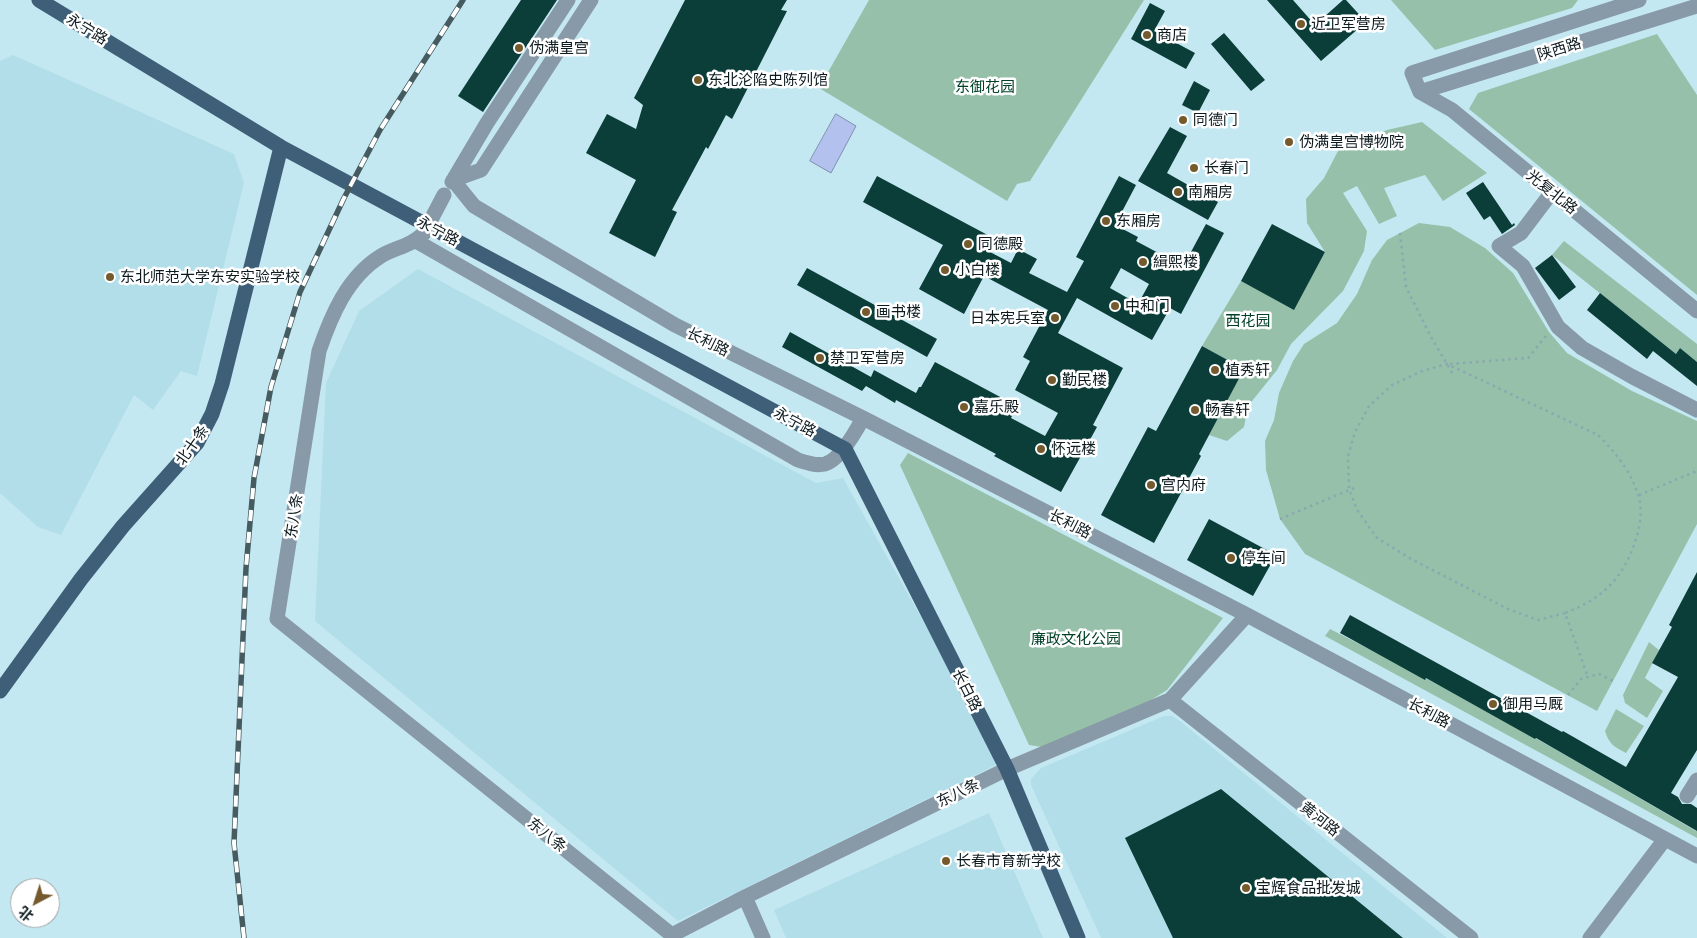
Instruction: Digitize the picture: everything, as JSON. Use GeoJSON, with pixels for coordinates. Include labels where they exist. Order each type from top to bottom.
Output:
{"type":"FeatureCollection","features":[{"type":"Feature","properties":{"kind":"main road","name":"永宁路"},"geometry":{"type":"LineString","coordinates":[[39,0],[281,147],[845,449]]}},
{"type":"Feature","properties":{"kind":"main road","name":"北十条"},"geometry":{"type":"LineString","coordinates":[[0,691],[81,579],[197,442],[212,414],[222,384],[281,147]]}},
{"type":"Feature","properties":{"kind":"main road","name":"长白路"},"geometry":{"type":"LineString","coordinates":[[845,449],[1007,769],[1078,938]]}},
{"type":"Feature","properties":{"kind":"street"},"geometry":{"type":"LineString","coordinates":[[568,0],[487,123],[420,237],[798,460],[811,464],[827,464],[845,449],[863,418]]}},
{"type":"Feature","properties":{"kind":"street"},"geometry":{"type":"LineString","coordinates":[[453,180],[481,170],[592,0]]}},
{"type":"Feature","properties":{"kind":"street","name":"陕西路"},"geometry":{"type":"LineString","coordinates":[[1639,0],[1412,73],[1420,92],[1691,9]]}},
{"type":"Feature","properties":{"kind":"street","name":"光复北路"},"geometry":{"type":"LineString","coordinates":[[1420,92],[1452,110],[1697,311]]}},
{"type":"Feature","properties":{"kind":"street","name":"长利路"},"geometry":{"type":"LineString","coordinates":[[453,180],[474,206],[675,325],[863,418],[1247,615],[1697,856]]}},
{"type":"Feature","properties":{"kind":"street"},"geometry":{"type":"LineString","coordinates":[[1552,192],[1521,232],[1499,246],[1523,266],[1558,327],[1582,348],[1697,410]]}},
{"type":"Feature","properties":{"kind":"street","name":"东八条"},"geometry":{"type":"LineString","coordinates":[[420,237],[381,256],[363,270],[346,291],[330,321],[319,352],[277,618],[672,935],[745,897],[1007,769],[1170,700],[1247,615]]}},
{"type":"Feature","properties":{"kind":"street","name":"黄河路"},"geometry":{"type":"LineString","coordinates":[[1170,700],[1471,938]]}},
{"type":"Feature","properties":{"kind":"street"},"geometry":{"type":"LineString","coordinates":[[1687,796],[1697,780]]}},
{"type":"Feature","properties":{"kind":"street"},"geometry":{"type":"LineString","coordinates":[[1590,938],[1665,839]]}},
{"type":"Feature","properties":{"kind":"street"},"geometry":{"type":"LineString","coordinates":[[745,897],[763,938]]}},
{"type":"Feature","properties":{"kind":"path"},"geometry":{"type":"LineString","coordinates":[[1400,233],[1406,287],[1431,337],[1454,376]]}},
{"type":"Feature","properties":{"kind":"path"},"geometry":{"type":"LineString","coordinates":[[1447,364],[1598,434],[1617,454],[1629,473],[1639,495],[1640,521],[1633,549],[1618,578],[1597,598],[1565,613],[1538,620],[1508,609],[1412,560],[1377,538],[1357,510],[1350,490],[1348,456],[1355,432],[1370,406],[1392,384],[1422,371],[1447,364],[1528,358],[1549,332]]}},
{"type":"Feature","properties":{"kind":"path"},"geometry":{"type":"LineString","coordinates":[[1639,495],[1697,471]]}},
{"type":"Feature","properties":{"kind":"path"},"geometry":{"type":"LineString","coordinates":[[1280,519],[1354,488]]}},
{"type":"Feature","properties":{"kind":"path"},"geometry":{"type":"LineString","coordinates":[[1565,613],[1588,677]]}},
{"type":"Feature","properties":{"kind":"path"},"geometry":{"type":"LineString","coordinates":[[1568,695],[1581,679],[1599,674],[1613,681]]}},
{"type":"Feature","properties":{"kind":"shaded area","name":"东北师范大学东安实验学校"},"geometry":{"type":"Polygon","coordinates":[[[13,55],[234,154],[244,183],[197,376],[181,371],[153,410],[134,395],[61,535],[38,527],[0,493],[0,61],[13,55]]]}},
{"type":"Feature","properties":{"kind":"shaded area"},"geometry":{"type":"Polygon","coordinates":[[[836,114],[856,126],[831,173],[810,161],[836,114]]]}},
{"type":"Feature","properties":{"kind":"shaded area"},"geometry":{"type":"Polygon","coordinates":[[[418,269],[816,483],[843,478],[1002,762],[678,921],[315,621],[326,383],[359,311],[418,269]]]}},
{"type":"Feature","properties":{"kind":"shaded area"},"geometry":{"type":"Polygon","coordinates":[[[1164,716],[1172,716],[1181,722],[1447,938],[1101,938],[1031,785],[1031,779],[1041,768],[1164,716]]]}},
{"type":"Feature","properties":{"kind":"shaded area","name":"长春市育新学校"},"geometry":{"type":"Polygon","coordinates":[[[989,813],[1043,938],[786,938],[774,910],[989,813]]]}},
{"type":"Feature","properties":{"kind":"green space","name":"东御花园"},"geometry":{"type":"Polygon","coordinates":[[[869,0],[1144,0],[1030,181],[1017,184],[1007,201],[819,88],[869,0]]]}},
{"type":"Feature","properties":{"kind":"green space"},"geometry":{"type":"Polygon","coordinates":[[[1391,0],[1578,0],[1572,8],[1435,50],[1391,0]]]}},
{"type":"Feature","properties":{"kind":"green space"},"geometry":{"type":"Polygon","coordinates":[[[1657,34],[1697,95],[1697,295],[1469,109],[1478,93],[1657,34]]]}},
{"type":"Feature","properties":{"kind":"green space","name":"西花园"},"geometry":{"type":"Polygon","coordinates":[[[1422,122],[1487,173],[1443,201],[1425,175],[1384,188],[1397,216],[1379,224],[1357,186],[1343,193],[1367,231],[1364,251],[1343,291],[1291,344],[1277,370],[1248,406],[1244,427],[1227,441],[1209,435],[1243,369],[1202,346],[1241,281],[1294,309],[1325,252],[1307,223],[1306,199],[1324,178],[1339,149],[1387,130],[1422,122]]]}},
{"type":"Feature","properties":{"kind":"green space"},"geometry":{"type":"Polygon","coordinates":[[[1419,223],[1450,227],[1485,248],[1513,273],[1549,332],[1567,353],[1632,391],[1697,421],[1697,524],[1597,711],[1305,554],[1280,519],[1266,470],[1265,441],[1274,420],[1279,393],[1293,361],[1304,344],[1337,323],[1357,294],[1372,260],[1387,240],[1419,223]]]}},
{"type":"Feature","properties":{"kind":"green space"},"geometry":{"type":"Polygon","coordinates":[[[1564,241],[1697,344],[1697,362],[1680,348],[1676,354],[1552,255],[1564,241]]]}},
{"type":"Feature","properties":{"kind":"green space","name":"廉政文化公园"},"geometry":{"type":"Polygon","coordinates":[[[908,453],[1223,618],[1167,690],[1148,702],[1042,747],[1029,745],[900,465],[908,453]]]}},
{"type":"Feature","properties":{"kind":"green space"},"geometry":{"type":"Polygon","coordinates":[[[1330,629],[1441,686],[1697,830],[1697,838],[1325,636],[1330,629]]]}},
{"type":"Feature","properties":{"kind":"green space"},"geometry":{"type":"Polygon","coordinates":[[[1649,642],[1659,650],[1645,678],[1663,691],[1647,718],[1625,703],[1623,695],[1649,642]]]}},
{"type":"Feature","properties":{"kind":"green space"},"geometry":{"type":"Polygon","coordinates":[[[1616,709],[1644,726],[1626,753],[1612,745],[1605,731],[1616,709]]]}},
{"type":"Feature","properties":{"kind":"building"},"geometry":{"type":"Polygon","coordinates":[[[521,0],[557,0],[483,112],[458,96],[521,0]]]}},
{"type":"Feature","properties":{"kind":"building","name":"东北沦陷史陈列馆"},"geometry":{"type":"Polygon","coordinates":[[[685,0],[787,0],[781,10],[787,11],[732,119],[726,115],[708,149],[706,147],[672,210],[677,212],[655,257],[609,233],[636,180],[586,153],[607,114],[636,129],[643,105],[634,98],[685,0]]]}},
{"type":"Feature","properties":{"kind":"building"},"geometry":{"type":"Polygon","coordinates":[[[1267,0],[1293,0],[1315,25],[1343,0],[1346,0],[1366,22],[1321,61],[1267,0]]]}},
{"type":"Feature","properties":{"kind":"building","name":"商店"},"geometry":{"type":"Polygon","coordinates":[[[1150,3],[1165,11],[1154,31],[1195,53],[1186,69],[1131,39],[1150,3]]]}},
{"type":"Feature","properties":{"kind":"building"},"geometry":{"type":"Polygon","coordinates":[[[1224,33],[1265,80],[1251,91],[1211,44],[1224,33]]]}},
{"type":"Feature","properties":{"kind":"building"},"geometry":{"type":"Polygon","coordinates":[[[1194,81],[1210,90],[1198,113],[1182,105],[1194,81]]]}},
{"type":"Feature","properties":{"kind":"building","name":"南厢房"},"geometry":{"type":"Polygon","coordinates":[[[1170,127],[1187,136],[1167,173],[1218,202],[1208,220],[1138,181],[1170,127]]]}},
{"type":"Feature","properties":{"kind":"building"},"geometry":{"type":"Polygon","coordinates":[[[877,176],[997,240],[990,252],[1011,263],[1018,249],[1037,259],[1029,273],[1067,292],[1084,261],[1076,257],[1119,176],[1136,185],[1115,225],[1138,237],[1136,241],[1164,256],[1166,253],[1185,263],[1206,224],[1224,233],[1181,314],[1170,308],[1152,340],[1077,298],[1058,333],[1123,368],[1093,425],[1097,427],[1061,492],[994,456],[996,454],[896,400],[895,403],[866,386],[862,391],[782,347],[790,332],[871,377],[874,370],[916,393],[935,362],[1017,406],[1011,418],[1045,436],[1058,413],[1015,390],[1030,361],[1023,357],[1048,310],[984,276],[964,314],[919,289],[943,245],[863,202],[877,176]],[[1121,268],[1110,288],[1138,304],[1149,284],[1121,268]]]}},
{"type":"Feature","properties":{"kind":"building"},"geometry":{"type":"Polygon","coordinates":[[[1483,182],[1512,225],[1514,223],[1515,225],[1502,234],[1490,216],[1484,220],[1466,193],[1483,182]]]}},
{"type":"Feature","properties":{"kind":"building"},"geometry":{"type":"Polygon","coordinates":[[[1272,224],[1325,252],[1294,310],[1241,281],[1272,224]]]}},
{"type":"Feature","properties":{"kind":"building"},"geometry":{"type":"Polygon","coordinates":[[[1552,255],[1576,287],[1559,300],[1535,268],[1552,255]]]}},
{"type":"Feature","properties":{"kind":"building"},"geometry":{"type":"Polygon","coordinates":[[[807,268],[937,339],[927,357],[797,285],[807,268]]]}},
{"type":"Feature","properties":{"kind":"building"},"geometry":{"type":"Polygon","coordinates":[[[1600,293],[1676,354],[1680,348],[1697,362],[1697,386],[1653,351],[1647,359],[1587,310],[1600,293]]]}},
{"type":"Feature","properties":{"kind":"building"},"geometry":{"type":"Polygon","coordinates":[[[1202,346],[1244,369],[1199,454],[1201,456],[1154,543],[1101,515],[1148,427],[1156,431],[1202,346]]]}},
{"type":"Feature","properties":{"kind":"building","name":"停车间"},"geometry":{"type":"Polygon","coordinates":[[[1209,519],[1276,555],[1253,596],[1187,560],[1209,519]]]}},
{"type":"Feature","properties":{"kind":"building"},"geometry":{"type":"Polygon","coordinates":[[[1697,572],[1697,750],[1671,793],[1678,797],[1682,804],[1691,804],[1697,808],[1697,831],[1536,738],[1340,633],[1350,615],[1626,767],[1678,677],[1652,663],[1672,627],[1669,625],[1697,572]]]}},
{"type":"Feature","properties":{"kind":"building","name":"宝辉食品批发城"},"geometry":{"type":"Polygon","coordinates":[[[1221,789],[1403,938],[1173,938],[1125,838],[1221,789]]]}},
{"type":"Feature","properties":{"kind":"railway"},"geometry":{"type":"LineString","coordinates":[[244,938],[234,843],[246,568],[254,478],[271,387],[300,292],[344,198],[380,130],[463,0]]}},
{"type":"Feature","properties":{"kind":"place","name":"近卫军营房"},"geometry":{"type":"Point","coordinates":[1301,24]}},
{"type":"Feature","properties":{"kind":"place","name":"商店"},"geometry":{"type":"Point","coordinates":[1147,35]}},
{"type":"Feature","properties":{"kind":"place","name":"伪满皇宫"},"geometry":{"type":"Point","coordinates":[519,48]}},
{"type":"Feature","properties":{"kind":"place","name":"东北沦陷史陈列馆"},"geometry":{"type":"Point","coordinates":[698,80]}},
{"type":"Feature","properties":{"kind":"place","name":"同德门"},"geometry":{"type":"Point","coordinates":[1183,120]}},
{"type":"Feature","properties":{"kind":"place","name":"伪满皇宫博物院"},"geometry":{"type":"Point","coordinates":[1289,142]}},
{"type":"Feature","properties":{"kind":"place","name":"长春门"},"geometry":{"type":"Point","coordinates":[1194,168]}},
{"type":"Feature","properties":{"kind":"place","name":"南厢房"},"geometry":{"type":"Point","coordinates":[1178,192]}},
{"type":"Feature","properties":{"kind":"place","name":"东厢房"},"geometry":{"type":"Point","coordinates":[1106,221]}},
{"type":"Feature","properties":{"kind":"place","name":"同德殿"},"geometry":{"type":"Point","coordinates":[968,244]}},
{"type":"Feature","properties":{"kind":"place","name":"緝熙楼"},"geometry":{"type":"Point","coordinates":[1143,262]}},
{"type":"Feature","properties":{"kind":"place","name":"小白楼"},"geometry":{"type":"Point","coordinates":[945,270]}},
{"type":"Feature","properties":{"kind":"place","name":"东北师范大学东安实验学校"},"geometry":{"type":"Point","coordinates":[110,277]}},
{"type":"Feature","properties":{"kind":"place","name":"中和门"},"geometry":{"type":"Point","coordinates":[1115,306]}},
{"type":"Feature","properties":{"kind":"place","name":"画书楼"},"geometry":{"type":"Point","coordinates":[866,312]}},
{"type":"Feature","properties":{"kind":"place","name":"日本宪兵室"},"geometry":{"type":"Point","coordinates":[1055,318]}},
{"type":"Feature","properties":{"kind":"place","name":"禁卫军营房"},"geometry":{"type":"Point","coordinates":[820,358]}},
{"type":"Feature","properties":{"kind":"place","name":"植秀轩"},"geometry":{"type":"Point","coordinates":[1215,370]}},
{"type":"Feature","properties":{"kind":"place","name":"勤民楼"},"geometry":{"type":"Point","coordinates":[1052,380]}},
{"type":"Feature","properties":{"kind":"place","name":"嘉乐殿"},"geometry":{"type":"Point","coordinates":[964,407]}},
{"type":"Feature","properties":{"kind":"place","name":"畅春轩"},"geometry":{"type":"Point","coordinates":[1195,410]}},
{"type":"Feature","properties":{"kind":"place","name":"怀远楼"},"geometry":{"type":"Point","coordinates":[1041,449]}},
{"type":"Feature","properties":{"kind":"place","name":"宫内府"},"geometry":{"type":"Point","coordinates":[1151,485]}},
{"type":"Feature","properties":{"kind":"place","name":"停车间"},"geometry":{"type":"Point","coordinates":[1231,558]}},
{"type":"Feature","properties":{"kind":"place","name":"御用马厩"},"geometry":{"type":"Point","coordinates":[1493,704]}},
{"type":"Feature","properties":{"kind":"place","name":"长春市育新学校"},"geometry":{"type":"Point","coordinates":[946,861]}},
{"type":"Feature","properties":{"kind":"place","name":"宝辉食品批发城"},"geometry":{"type":"Point","coordinates":[1246,888]}}]}
